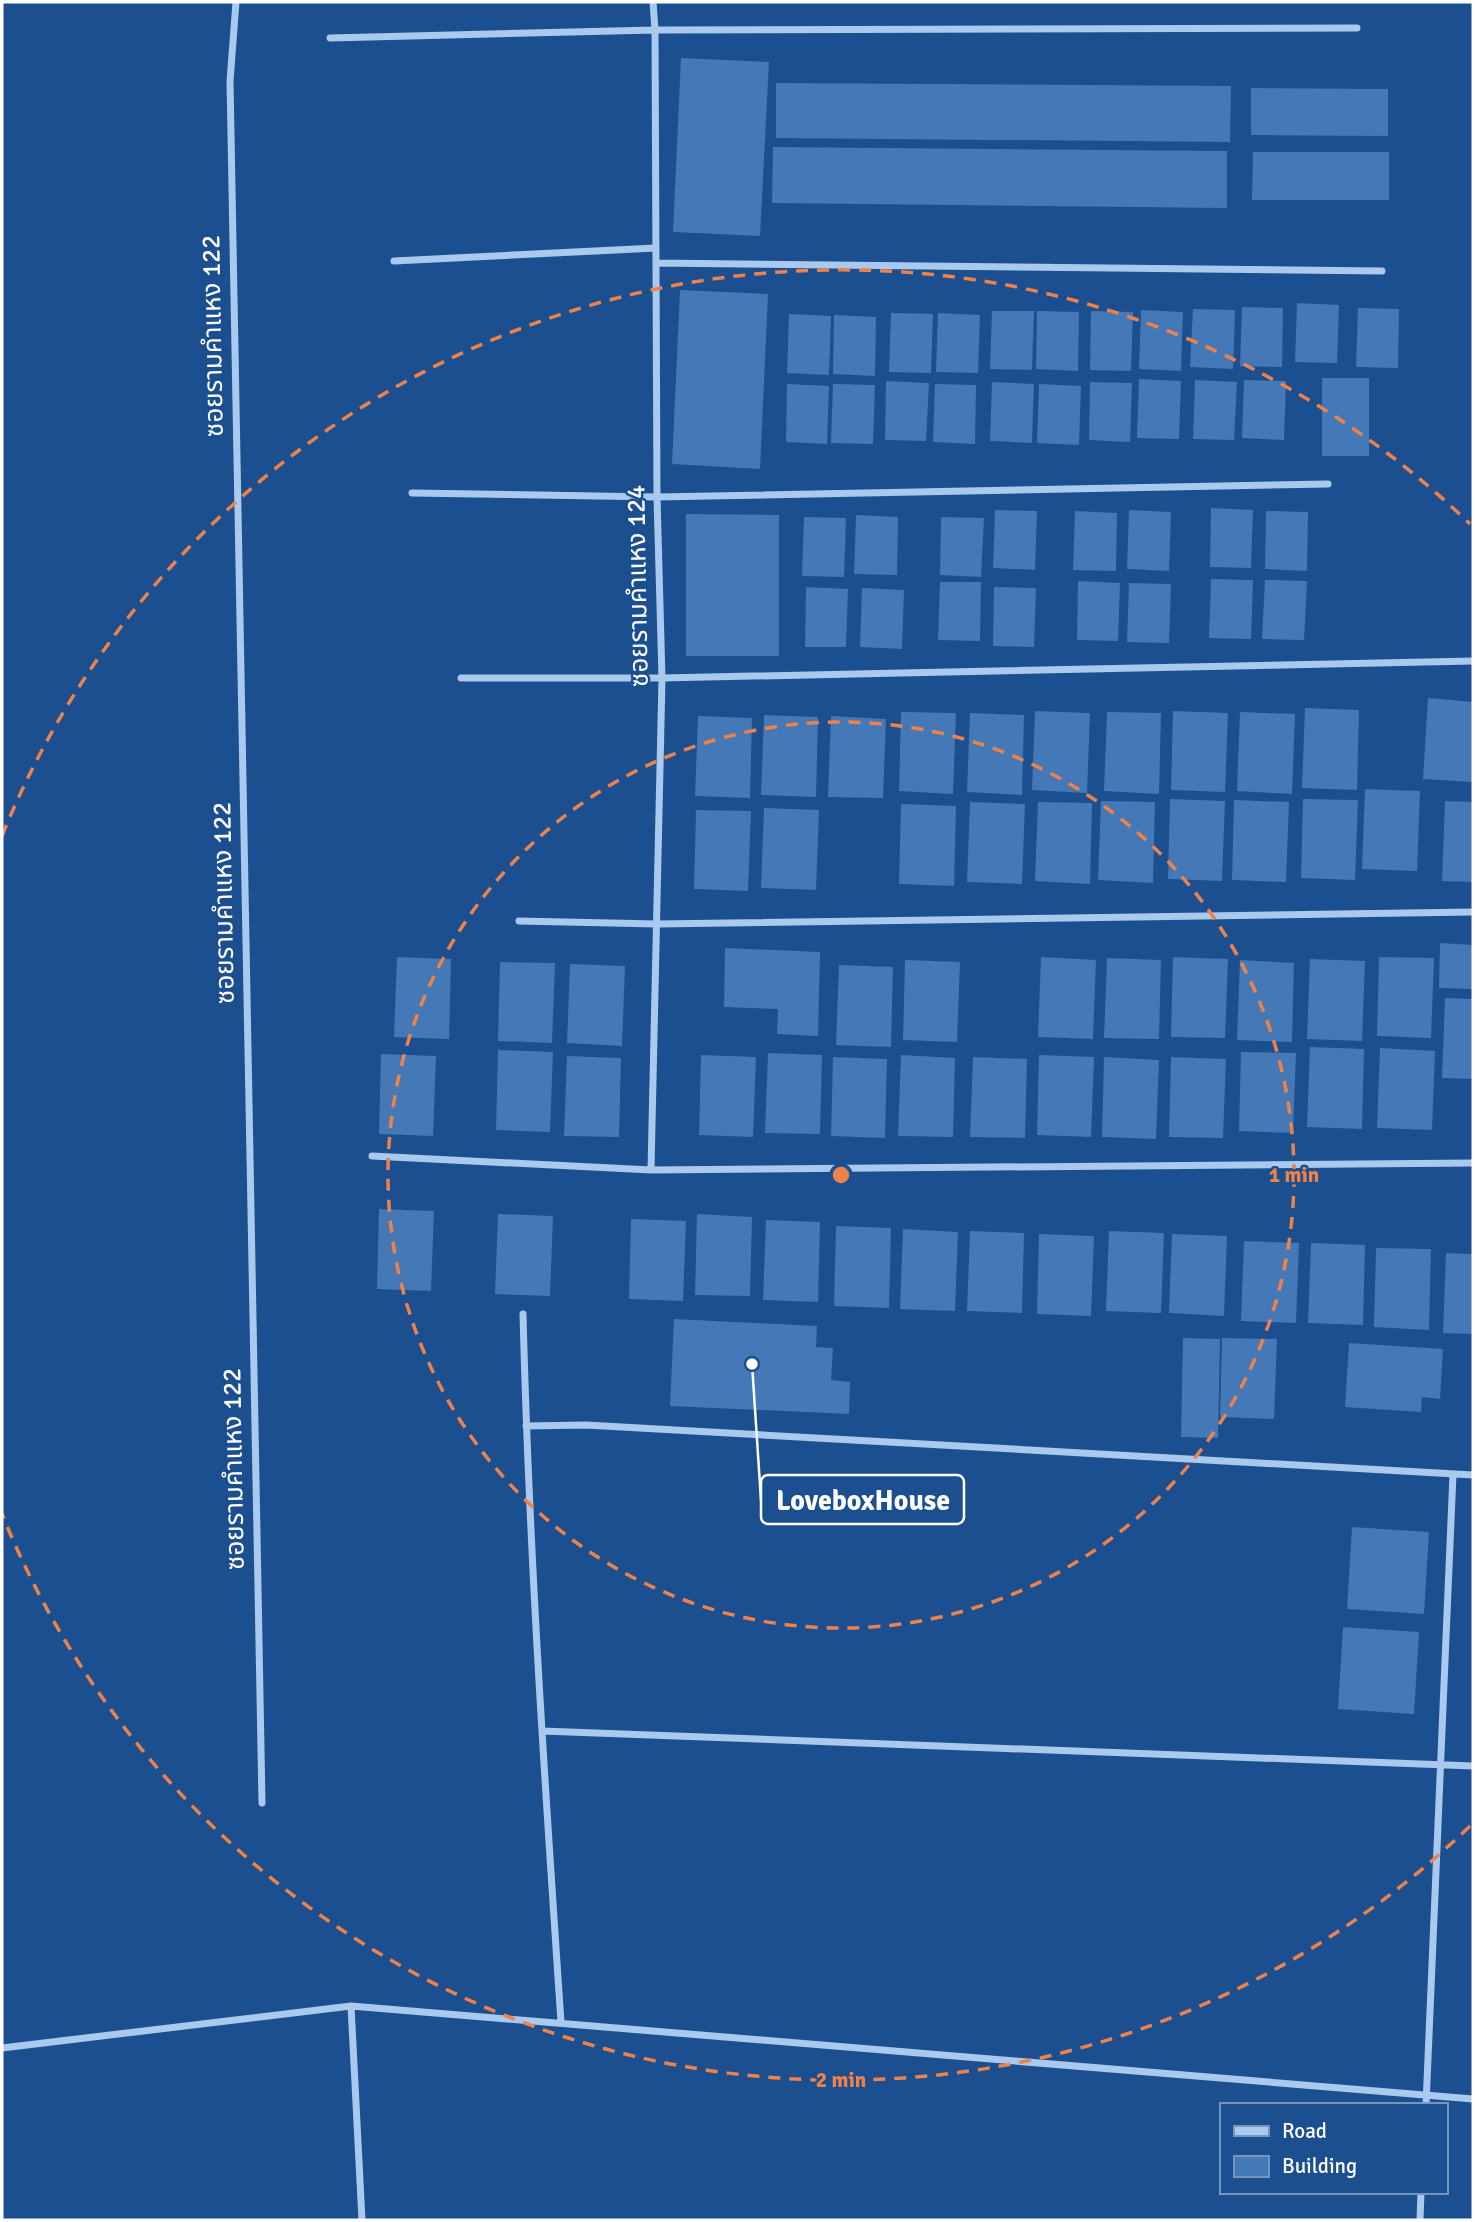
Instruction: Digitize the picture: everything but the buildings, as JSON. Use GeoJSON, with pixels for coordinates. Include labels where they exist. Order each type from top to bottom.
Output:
{"type":"FeatureCollection","features":[{"type":"Feature","properties":{"kind":"street","name":"ซอยรามคำแหง 122"},"geometry":{"type":"LineString","coordinates":[[236,2],[230,95],[262,1803]]}},
{"type":"Feature","properties":{"kind":"street","name":"ซอยรามคำแหง 124"},"geometry":{"type":"LineString","coordinates":[[651,1170],[662,678],[657,498],[653,2]]}},
{"type":"Feature","properties":{"kind":"street"},"geometry":{"type":"LineString","coordinates":[[330,38],[655,30],[1357,28]]}},
{"type":"Feature","properties":{"kind":"street"},"geometry":{"type":"LineString","coordinates":[[394,261],[656,248]]}},
{"type":"Feature","properties":{"kind":"street"},"geometry":{"type":"LineString","coordinates":[[657,262],[1382,271]]}},
{"type":"Feature","properties":{"kind":"street"},"geometry":{"type":"LineString","coordinates":[[412,493],[657,498],[1328,484]]}},
{"type":"Feature","properties":{"kind":"street"},"geometry":{"type":"LineString","coordinates":[[461,678],[662,678],[1473,662]]}},
{"type":"Feature","properties":{"kind":"street"},"geometry":{"type":"LineString","coordinates":[[519,921],[657,924],[1473,912]]}},
{"type":"Feature","properties":{"kind":"street"},"geometry":{"type":"LineString","coordinates":[[372,1156],[651,1170],[1473,1163]]}},
{"type":"Feature","properties":{"kind":"street"},"geometry":{"type":"LineString","coordinates":[[523,1314],[526,1426],[542,1731],[561,2022]]}},
{"type":"Feature","properties":{"kind":"street"},"geometry":{"type":"LineString","coordinates":[[526,1426],[586,1425],[1473,1475]]}},
{"type":"Feature","properties":{"kind":"street"},"geometry":{"type":"LineString","coordinates":[[1426,2103],[1453,1474]]}},
{"type":"Feature","properties":{"kind":"street"},"geometry":{"type":"LineString","coordinates":[[542,1731],[1473,1766]]}},
{"type":"Feature","properties":{"kind":"street"},"geometry":{"type":"LineString","coordinates":[[351,2006],[362,2220]]}},
{"type":"Feature","properties":{"kind":"street"},"geometry":{"type":"LineString","coordinates":[[2,2048],[351,2006],[1473,2099]]}},
{"type":"Feature","properties":{"kind":"street"},"geometry":{"type":"LineString","coordinates":[[1420,2220],[1421,2194]]}},
{"type":"Feature","properties":{"kind":"place","name":"LoveboxHouse"},"geometry":{"type":"Point","coordinates":[752,1364]}}]}
